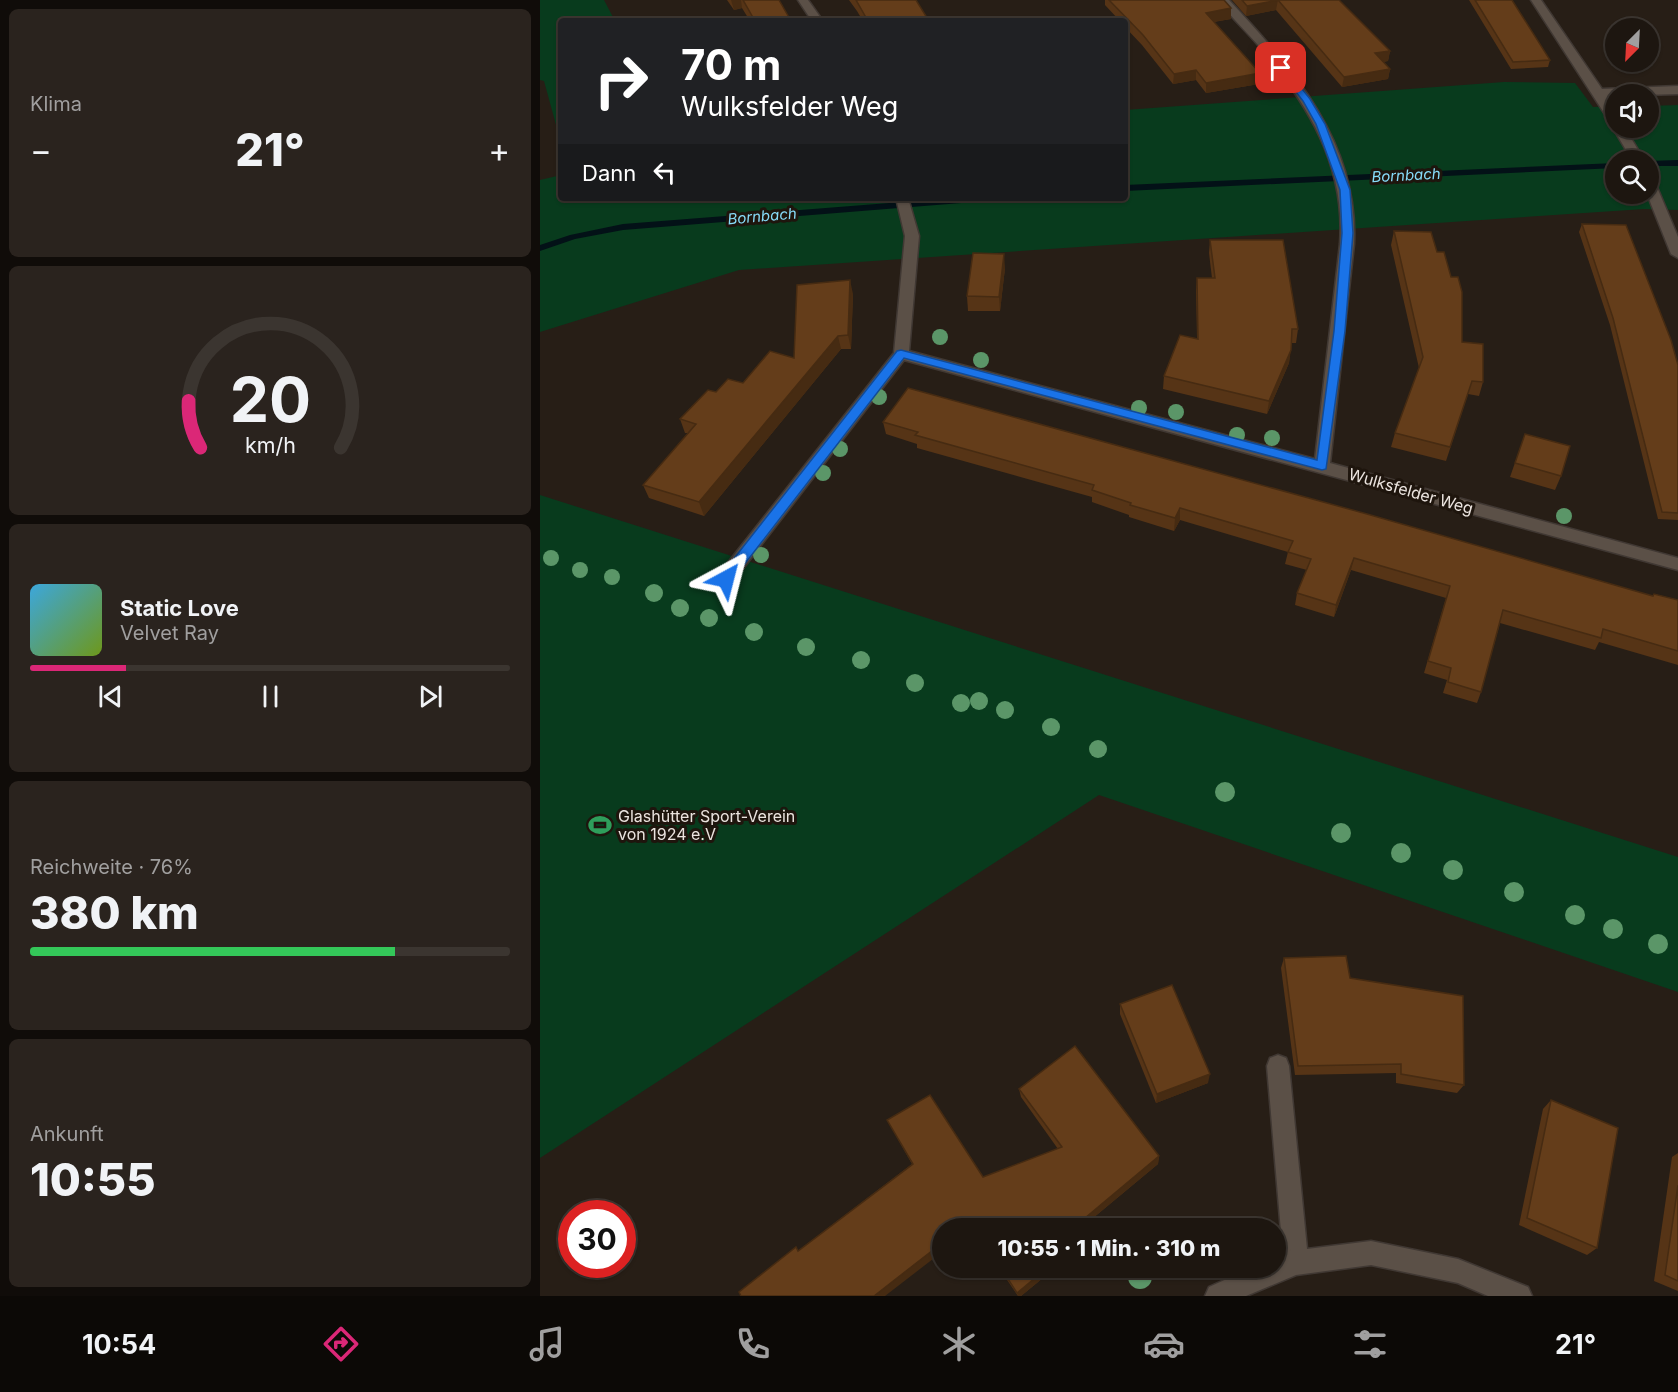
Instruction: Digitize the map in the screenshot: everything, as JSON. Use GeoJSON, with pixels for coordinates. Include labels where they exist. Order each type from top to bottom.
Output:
{"type":"FeatureCollection","features":[{"type":"Feature","properties":{"kind":"street"},"geometry":{"type":"LineString","coordinates":[[803,0],[816,18]]}},
{"type":"Feature","properties":{"kind":"street"},"geometry":{"type":"LineString","coordinates":[[1223,0],[1256,35],[1307,101],[1320,124],[1345,190],[1347,233],[1340,331],[1322,466]]}},
{"type":"Feature","properties":{"kind":"street"},"geometry":{"type":"LineString","coordinates":[[1536,0],[1605,103]]}},
{"type":"Feature","properties":{"kind":"street"},"geometry":{"type":"LineString","coordinates":[[1599,93],[1678,90]]}},
{"type":"Feature","properties":{"kind":"street"},"geometry":{"type":"LineString","coordinates":[[726,579],[901,354],[912,258],[912,236],[903,201]]}},
{"type":"Feature","properties":{"kind":"street"},"geometry":{"type":"LineString","coordinates":[[1658,204],[1678,254]]}},
{"type":"Feature","properties":{"kind":"street","name":"Wulksfelder Weg"},"geometry":{"type":"LineString","coordinates":[[901,354],[1678,564]]}},
{"type":"Feature","properties":{"kind":"street"},"geometry":{"type":"LineString","coordinates":[[1278,1066],[1296,1263]]}},
{"type":"Feature","properties":{"kind":"street"},"geometry":{"type":"LineString","coordinates":[[1218,1296],[1267,1273],[1296,1263],[1371,1253],[1458,1271],[1519,1296]]}},
{"type":"Feature","properties":{"kind":"green space"},"geometry":{"type":"Polygon","coordinates":[[[540,0],[604,0],[613,18],[558,18],[558,132],[544,81],[540,80],[540,0]]]}},
{"type":"Feature","properties":{"kind":"green space"},"geometry":{"type":"Polygon","coordinates":[[[1504,82],[1575,83],[1593,107],[1605,106],[1605,138],[1659,138],[1659,106],[1678,105],[1678,210],[1644,209],[739,270],[540,332],[540,180],[558,176],[558,201],[1128,201],[1128,110],[1504,82]]]}},
{"type":"Feature","properties":{"kind":"green space"},"geometry":{"type":"Polygon","coordinates":[[[540,495],[1678,857],[1678,992],[1099,795],[540,1158],[540,495]]]}},
{"type":"Feature","properties":{"kind":"building"},"geometry":{"type":"Polygon","coordinates":[[[743,0],[779,0],[789,18],[753,18],[743,0]]]}},
{"type":"Feature","properties":{"kind":"building"},"geometry":{"type":"Polygon","coordinates":[[[856,0],[916,0],[927,18],[866,18],[856,0]]]}},
{"type":"Feature","properties":{"kind":"building"},"geometry":{"type":"Polygon","coordinates":[[[1109,0],[1224,0],[1231,8],[1206,13],[1260,73],[1206,83],[1196,70],[1174,74],[1109,0]]]}},
{"type":"Feature","properties":{"kind":"building"},"geometry":{"type":"Polygon","coordinates":[[[1242,0],[1278,0],[1247,6],[1242,0]]]}},
{"type":"Feature","properties":{"kind":"building"},"geometry":{"type":"Polygon","coordinates":[[[1278,0],[1339,0],[1390,51],[1375,53],[1390,69],[1344,77],[1278,0]]]}},
{"type":"Feature","properties":{"kind":"building"},"geometry":{"type":"Polygon","coordinates":[[[1475,0],[1512,0],[1550,60],[1513,62],[1475,0]]]}},
{"type":"Feature","properties":{"kind":"building"},"geometry":{"type":"Polygon","coordinates":[[[1582,224],[1626,225],[1671,340],[1678,365],[1678,513],[1662,512],[1613,318],[1582,224]]]}},
{"type":"Feature","properties":{"kind":"building"},"geometry":{"type":"Polygon","coordinates":[[[1394,231],[1431,232],[1437,252],[1444,252],[1451,277],[1458,277],[1462,292],[1462,342],[1483,344],[1483,382],[1472,381],[1450,447],[1395,433],[1423,357],[1394,231]]]}},
{"type":"Feature","properties":{"kind":"building"},"geometry":{"type":"Polygon","coordinates":[[[1210,240],[1283,240],[1298,329],[1292,329],[1291,350],[1269,401],[1164,376],[1180,335],[1198,339],[1197,278],[1215,278],[1210,240]]]}},
{"type":"Feature","properties":{"kind":"building"},"geometry":{"type":"Polygon","coordinates":[[[973,253],[1004,254],[999,297],[967,296],[973,253]]]}},
{"type":"Feature","properties":{"kind":"building"},"geometry":{"type":"Polygon","coordinates":[[[850,280],[848,335],[838,336],[699,502],[643,485],[696,424],[680,419],[708,390],[716,392],[728,379],[743,383],[770,351],[794,358],[797,285],[850,280]]]}},
{"type":"Feature","properties":{"kind":"building"},"geometry":{"type":"Polygon","coordinates":[[[908,388],[1367,514],[1653,596],[1654,594],[1678,600],[1678,651],[1603,629],[1601,638],[1503,610],[1481,692],[1448,682],[1451,668],[1428,661],[1450,586],[1354,558],[1336,605],[1297,593],[1311,559],[1288,552],[1293,541],[1180,508],[1175,518],[1130,505],[1131,503],[1092,490],[1094,485],[915,435],[918,432],[883,422],[908,388]]]}},
{"type":"Feature","properties":{"kind":"building"},"geometry":{"type":"Polygon","coordinates":[[[1525,434],[1570,446],[1561,476],[1515,463],[1525,434]]]}},
{"type":"Feature","properties":{"kind":"building"},"geometry":{"type":"Polygon","coordinates":[[[1346,956],[1350,978],[1463,996],[1464,1085],[1401,1074],[1401,1064],[1298,1066],[1284,958],[1346,956]]]}},
{"type":"Feature","properties":{"kind":"building"},"geometry":{"type":"Polygon","coordinates":[[[1172,985],[1210,1074],[1157,1094],[1120,1004],[1172,985]]]}},
{"type":"Feature","properties":{"kind":"building"},"geometry":{"type":"Polygon","coordinates":[[[1075,1046],[1159,1156],[1085,1218],[932,1218],[932,1251],[874,1296],[741,1296],[739,1292],[796,1247],[798,1251],[913,1164],[887,1120],[930,1095],[983,1177],[1062,1147],[1019,1089],[1075,1046]]]}},
{"type":"Feature","properties":{"kind":"building"},"geometry":{"type":"Polygon","coordinates":[[[1551,1100],[1618,1128],[1597,1248],[1527,1218],[1551,1100]]]}},
{"type":"Feature","properties":{"kind":"building"},"geometry":{"type":"Polygon","coordinates":[[[1678,1185],[1678,1281],[1665,1275],[1678,1185]]]}},
{"type":"Feature","properties":{"kind":"building"},"geometry":{"type":"Polygon","coordinates":[[[1007,1278],[1035,1278],[1017,1293],[1007,1278]]]}},
{"type":"Feature","properties":{"kind":"waterway","name":"Bornbach"},"geometry":{"type":"LineString","coordinates":[[1659,164],[1678,163]]}},
{"type":"Feature","properties":{"kind":"waterway","name":"Bornbach"},"geometry":{"type":"LineString","coordinates":[[1128,188],[1605,166]]}},
{"type":"Feature","properties":{"kind":"waterway","name":"Bornbach"},"geometry":{"type":"LineString","coordinates":[[540,248],[573,237],[623,227],[948,201]]}},
{"type":"Feature","properties":{"kind":"place","name":"Glashütter Sport-Verein von 1924 e.V"},"geometry":{"type":"Point","coordinates":[600,825]}},
{"type":"Feature","properties":{"kind":"route"},"geometry":{"type":"LineString","coordinates":[[726,579],[901,354],[1322,466],[1340,331],[1347,233],[1345,190],[1320,124],[1307,101],[1281,68]]}}]}
